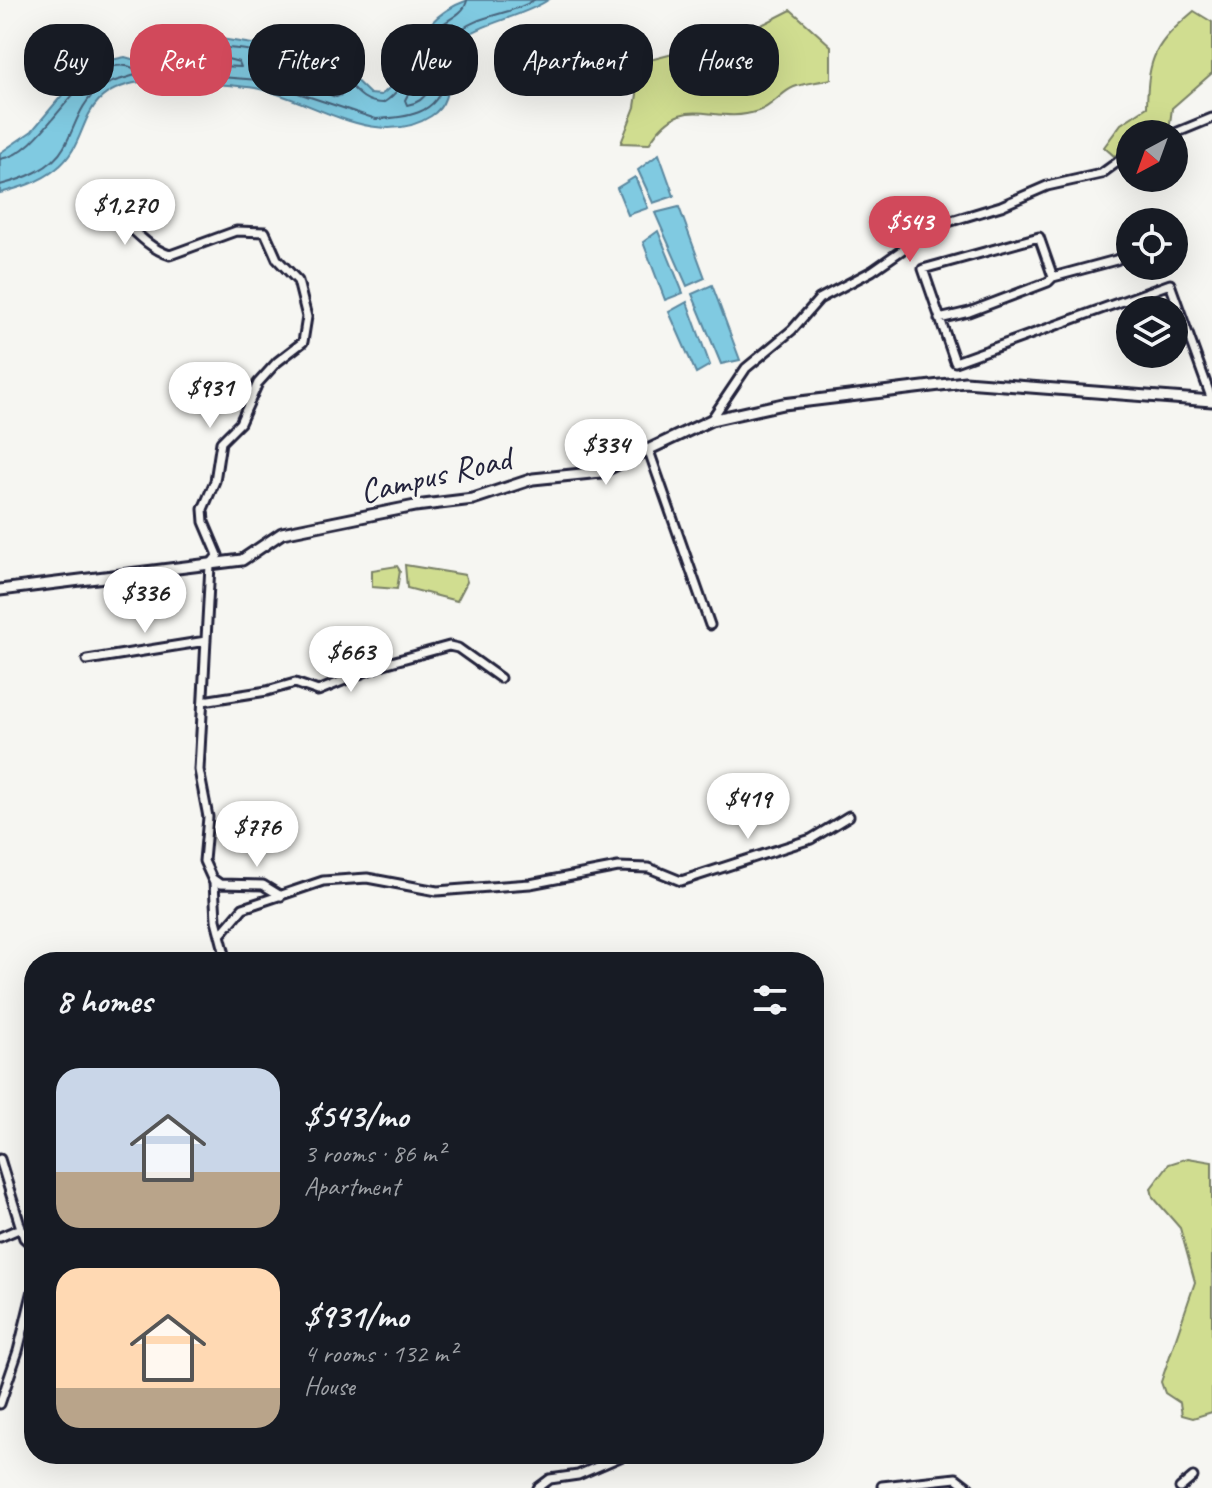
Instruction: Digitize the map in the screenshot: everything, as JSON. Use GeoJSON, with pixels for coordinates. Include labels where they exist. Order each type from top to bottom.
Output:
{"type":"FeatureCollection","features":[{"type":"Feature","properties":{"kind":"street"},"geometry":{"type":"LineString","coordinates":[[1188,128],[1212,118]]}},
{"type":"Feature","properties":{"kind":"street"},"geometry":{"type":"LineString","coordinates":[[711,420],[746,368],[792,330],[819,299],[872,271],[938,225],[1001,206],[1047,186],[1101,174],[1116,163]]}},
{"type":"Feature","properties":{"kind":"street"},"geometry":{"type":"LineString","coordinates":[[92,200],[108,206],[134,234],[170,255],[236,231],[265,232],[277,259],[298,281],[307,317],[306,339],[277,362],[258,383],[240,423],[221,442],[215,481],[203,509],[204,522],[218,555],[210,565],[199,770],[208,817],[204,861],[213,879],[224,952]]}},
{"type":"Feature","properties":{"kind":"street"},"geometry":{"type":"LineString","coordinates":[[1053,277],[1039,237],[923,269],[955,362],[1170,284],[1212,401]]}},
{"type":"Feature","properties":{"kind":"street"},"geometry":{"type":"LineString","coordinates":[[939,319],[999,301],[1048,282],[1053,277],[1116,260]]}},
{"type":"Feature","properties":{"kind":"street","name":"Campus Road"},"geometry":{"type":"LineString","coordinates":[[0,590],[242,560],[282,533],[415,506],[473,499],[533,479],[601,472],[711,420],[783,404],[965,382],[1212,401]]}},
{"type":"Feature","properties":{"kind":"street"},"geometry":{"type":"LineString","coordinates":[[649,451],[710,625]]}},
{"type":"Feature","properties":{"kind":"street"},"geometry":{"type":"LineString","coordinates":[[87,660],[206,641]]}},
{"type":"Feature","properties":{"kind":"street"},"geometry":{"type":"LineString","coordinates":[[203,701],[279,689],[295,683],[318,691],[395,661],[449,646],[458,648],[500,678]]}},
{"type":"Feature","properties":{"kind":"street"},"geometry":{"type":"LineString","coordinates":[[220,935],[243,908],[323,881],[367,878],[437,891],[530,884],[618,867],[649,868],[681,881],[811,839],[849,816]]}},
{"type":"Feature","properties":{"kind":"street"},"geometry":{"type":"LineString","coordinates":[[213,879],[220,884],[263,885],[281,896]]}},
{"type":"Feature","properties":{"kind":"street"},"geometry":{"type":"LineString","coordinates":[[0,1159],[24,1238]]}},
{"type":"Feature","properties":{"kind":"street"},"geometry":{"type":"LineString","coordinates":[[0,1237],[21,1228]]}},
{"type":"Feature","properties":{"kind":"street"},"geometry":{"type":"LineString","coordinates":[[0,1404],[24,1327]]}},
{"type":"Feature","properties":{"kind":"street"},"geometry":{"type":"LineString","coordinates":[[538,1488],[550,1479],[578,1475],[604,1464]]}},
{"type":"Feature","properties":{"kind":"street"},"geometry":{"type":"LineString","coordinates":[[1180,1488],[1193,1477]]}},
{"type":"Feature","properties":{"kind":"street"},"geometry":{"type":"LineString","coordinates":[[882,1486],[956,1478],[969,1488]]}},
{"type":"Feature","properties":{"kind":"green space"},"geometry":{"type":"Polygon","coordinates":[[[791,10],[831,46],[831,79],[794,87],[768,106],[742,115],[686,113],[674,117],[662,127],[649,144],[621,143],[637,96],[653,96],[653,59],[669,55],[669,96],[779,96],[779,24],[764,24],[791,10]]]}},
{"type":"Feature","properties":{"kind":"green space"},"geometry":{"type":"Polygon","coordinates":[[[1194,11],[1212,22],[1212,73],[1172,108],[1170,120],[1127,120],[1147,107],[1152,63],[1170,33],[1194,11]]]}},
{"type":"Feature","properties":{"kind":"green space"},"geometry":{"type":"Polygon","coordinates":[[[1116,131],[1116,155],[1104,147],[1116,131]]]}},
{"type":"Feature","properties":{"kind":"green space"},"geometry":{"type":"Polygon","coordinates":[[[405,565],[465,575],[467,582],[457,601],[407,588],[405,565]]]}},
{"type":"Feature","properties":{"kind":"green space"},"geometry":{"type":"Polygon","coordinates":[[[397,566],[400,571],[397,589],[372,587],[372,570],[397,566]]]}},
{"type":"Feature","properties":{"kind":"green space"},"geometry":{"type":"Polygon","coordinates":[[[1188,1158],[1212,1162],[1212,1412],[1193,1418],[1182,1415],[1180,1403],[1165,1393],[1161,1382],[1195,1282],[1180,1228],[1153,1197],[1151,1188],[1169,1164],[1188,1158]]]}},
{"type":"Feature","properties":{"kind":"water"},"geometry":{"type":"Polygon","coordinates":[[[468,0],[548,0],[478,30],[478,24],[431,24],[448,9],[468,0]]]}},
{"type":"Feature","properties":{"kind":"water"},"geometry":{"type":"Polygon","coordinates":[[[232,41],[248,43],[248,87],[232,86],[232,41]]]}},
{"type":"Feature","properties":{"kind":"water"},"geometry":{"type":"Polygon","coordinates":[[[130,58],[130,85],[114,90],[114,59],[130,58]]]}},
{"type":"Feature","properties":{"kind":"water"},"geometry":{"type":"Polygon","coordinates":[[[365,89],[370,94],[446,96],[440,108],[431,116],[410,126],[388,128],[343,119],[284,96],[365,96],[365,89]]]}},
{"type":"Feature","properties":{"kind":"water"},"geometry":{"type":"Polygon","coordinates":[[[61,96],[104,96],[87,119],[76,145],[56,169],[22,187],[0,193],[0,153],[32,131],[61,96]]]}},
{"type":"Feature","properties":{"kind":"water"},"geometry":{"type":"Polygon","coordinates":[[[659,154],[674,196],[653,203],[638,170],[659,154]]]}},
{"type":"Feature","properties":{"kind":"water"},"geometry":{"type":"Polygon","coordinates":[[[635,177],[648,208],[628,215],[617,188],[635,177]]]}},
{"type":"Feature","properties":{"kind":"water"},"geometry":{"type":"Polygon","coordinates":[[[679,207],[705,278],[687,286],[655,213],[679,207]]]}},
{"type":"Feature","properties":{"kind":"water"},"geometry":{"type":"Polygon","coordinates":[[[658,231],[683,293],[665,300],[643,242],[658,231]]]}},
{"type":"Feature","properties":{"kind":"water"},"geometry":{"type":"Polygon","coordinates":[[[712,285],[740,360],[721,364],[692,294],[712,285]]]}},
{"type":"Feature","properties":{"kind":"water"},"geometry":{"type":"Polygon","coordinates":[[[687,302],[710,365],[696,373],[669,312],[687,302]]]}}]}
